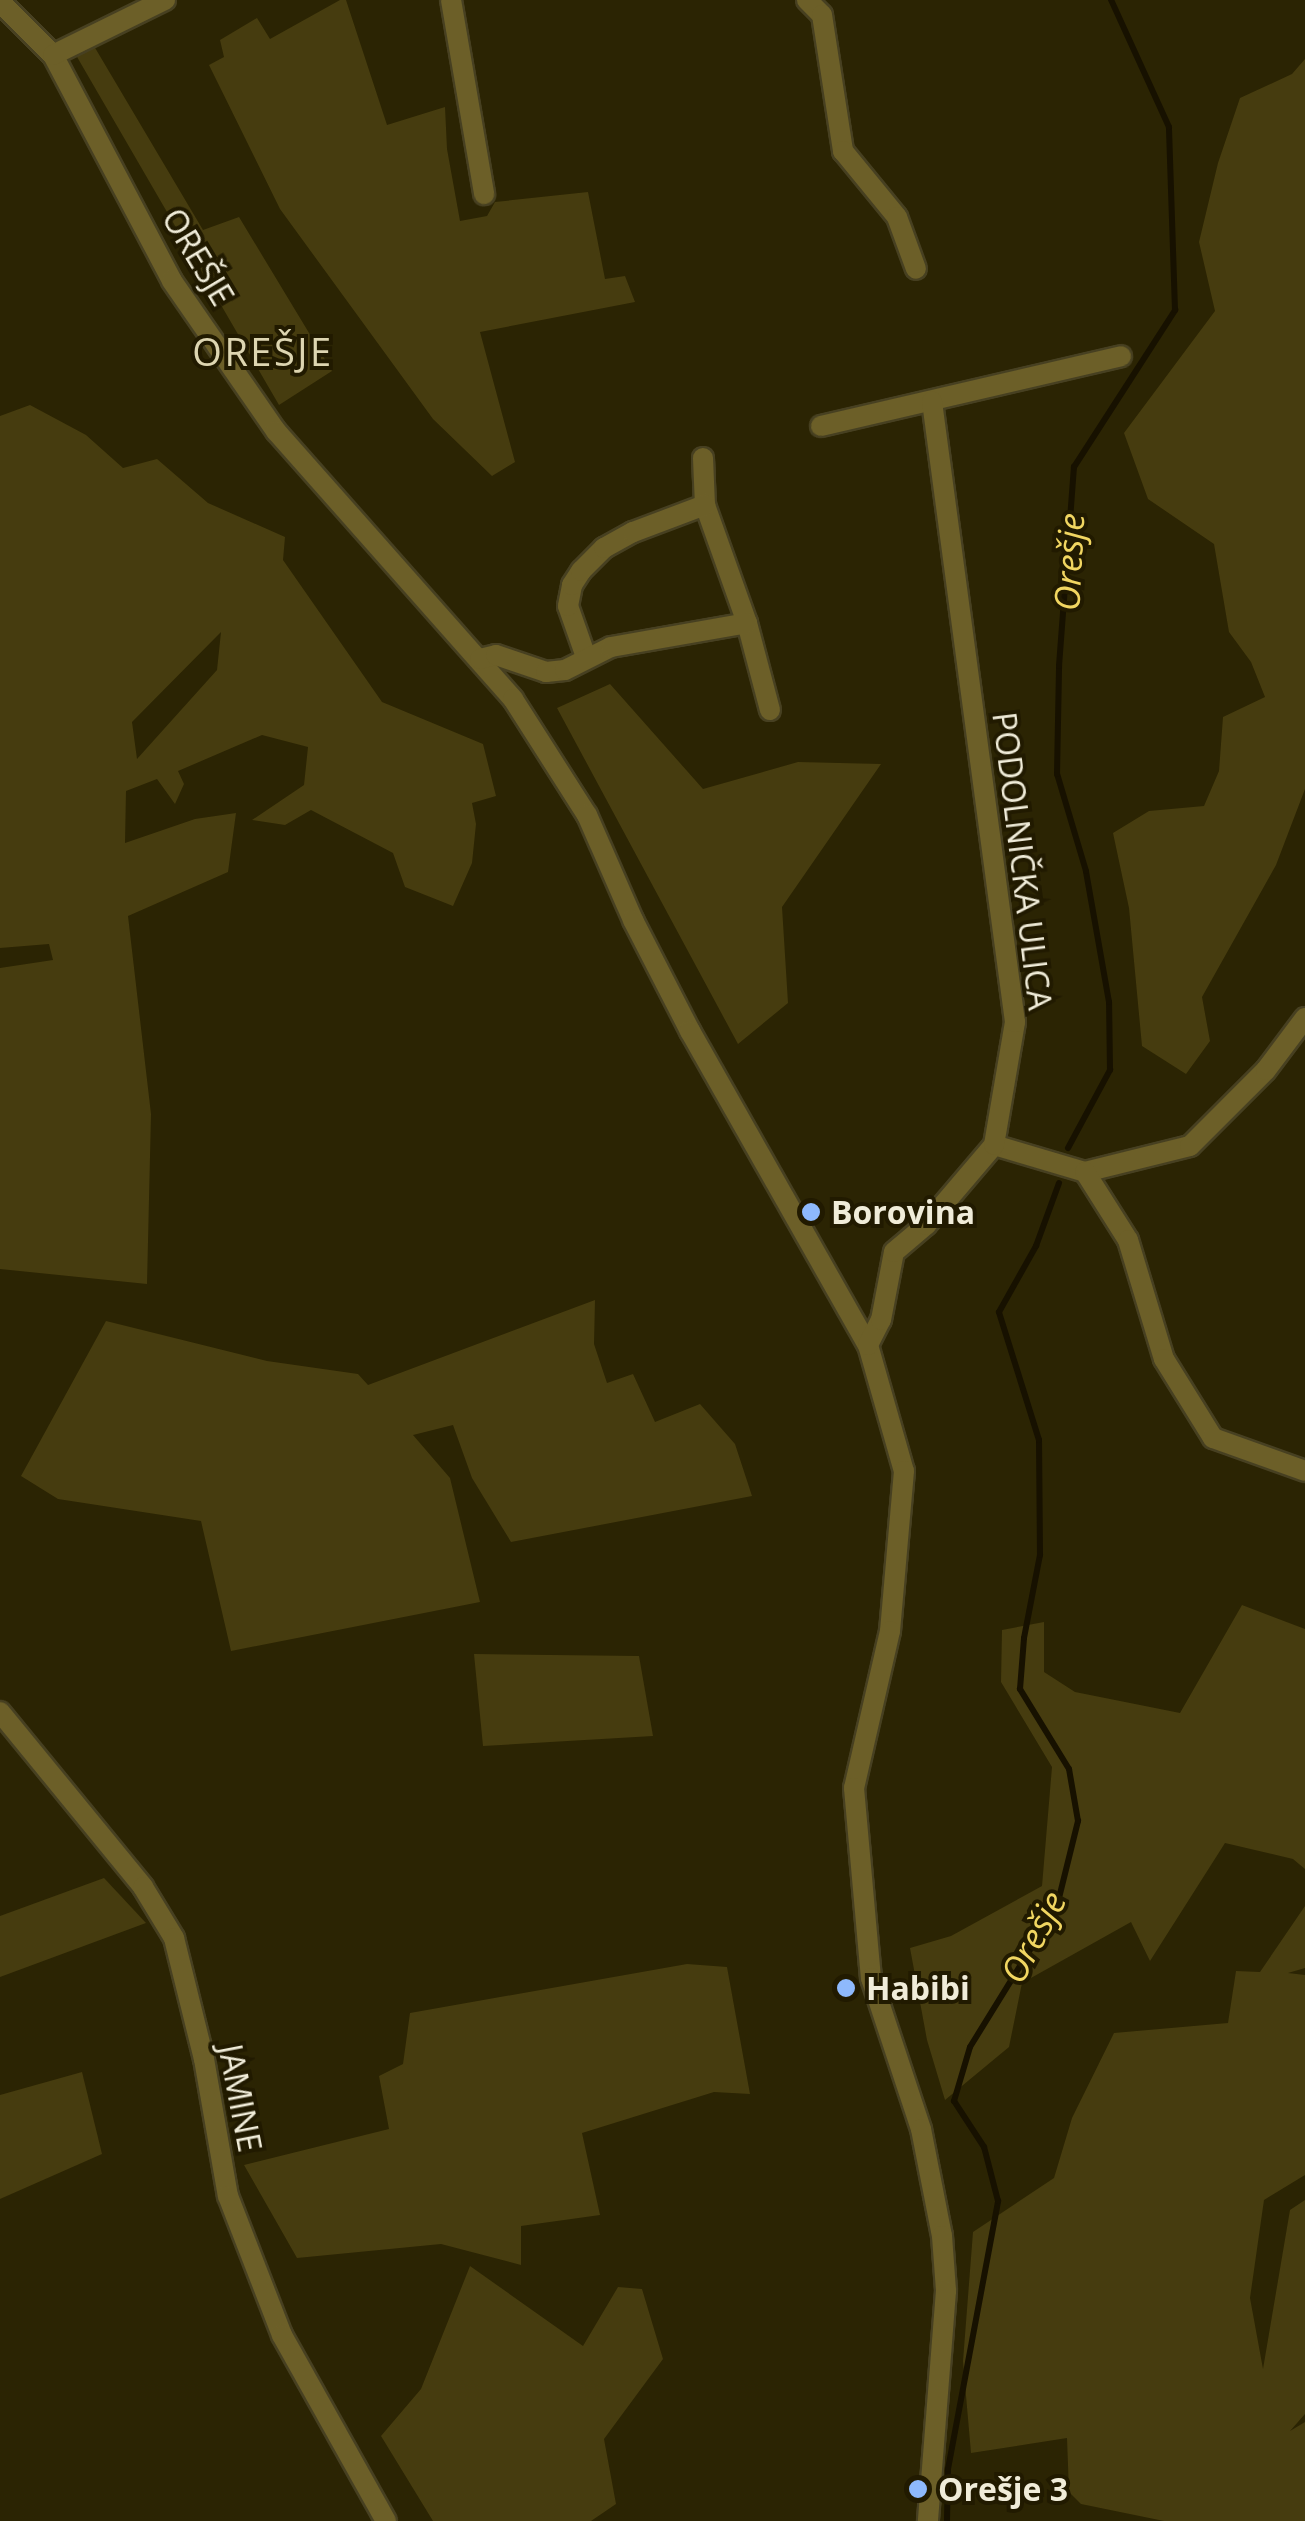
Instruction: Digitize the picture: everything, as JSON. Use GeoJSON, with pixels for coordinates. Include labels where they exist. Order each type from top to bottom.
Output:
{"type":"FeatureCollection","features":[{"type":"Feature","properties":{"kind":"street"},"geometry":{"type":"LineString","coordinates":[[52,55],[165,0]]}},
{"type":"Feature","properties":{"kind":"street"},"geometry":{"type":"LineString","coordinates":[[451,0],[484,194]]}},
{"type":"Feature","properties":{"kind":"street"},"geometry":{"type":"LineString","coordinates":[[808,0],[822,15],[842,151],[898,217],[916,269]]}},
{"type":"Feature","properties":{"kind":"street","name":"OREŠJE"},"geometry":{"type":"LineString","coordinates":[[0,2],[52,55],[172,281],[276,431],[513,699],[587,815],[633,920],[690,1031],[868,1345],[904,1471],[890,1631],[854,1788],[871,1978],[921,2130],[942,2236],[946,2291],[928,2521]]}},
{"type":"Feature","properties":{"kind":"street"},"geometry":{"type":"LineString","coordinates":[[821,426],[1120,356]]}},
{"type":"Feature","properties":{"kind":"street","name":"PODOLNIČKA ULICA"},"geometry":{"type":"LineString","coordinates":[[932,402],[1014,1022],[994,1145]]}},
{"type":"Feature","properties":{"kind":"street"},"geometry":{"type":"LineString","coordinates":[[704,458],[704,505],[747,623],[770,710]]}},
{"type":"Feature","properties":{"kind":"street"},"geometry":{"type":"LineString","coordinates":[[586,657],[568,606],[572,585],[581,571],[604,548],[632,532],[704,505]]}},
{"type":"Feature","properties":{"kind":"street"},"geometry":{"type":"LineString","coordinates":[[480,659],[496,655],[546,672],[565,670],[611,647],[747,623]]}},
{"type":"Feature","properties":{"kind":"street"},"geometry":{"type":"LineString","coordinates":[[868,1345],[880,1320],[894,1252],[926,1225],[994,1145],[1085,1172],[1190,1146],[1266,1070],[1305,1018]]}},
{"type":"Feature","properties":{"kind":"street"},"geometry":{"type":"LineString","coordinates":[[1085,1172],[1128,1240],[1164,1359],[1213,1438],[1305,1471]]}},
{"type":"Feature","properties":{"kind":"street","name":"JAMINE"},"geometry":{"type":"LineString","coordinates":[[0,1712],[143,1887],[174,1938],[204,2059],[228,2196],[282,2335],[386,2521]]}},
{"type":"Feature","properties":{"kind":"shaded area"},"geometry":{"type":"Polygon","coordinates":[[[346,0],[387,125],[445,107],[447,149],[460,221],[487,216],[495,202],[588,192],[605,279],[625,276],[635,302],[480,332],[515,462],[492,476],[433,419],[280,209],[209,65],[224,57],[220,40],[257,18],[270,39],[346,0]]]}},
{"type":"Feature","properties":{"kind":"shaded area"},"geometry":{"type":"Polygon","coordinates":[[[91,41],[203,230],[239,217],[332,371],[279,405],[73,50],[91,41]]]}},
{"type":"Feature","properties":{"kind":"shaded area"},"geometry":{"type":"Polygon","coordinates":[[[1305,59],[1305,789],[1276,865],[1202,997],[1210,1041],[1186,1074],[1142,1046],[1129,908],[1113,833],[1149,811],[1204,806],[1219,771],[1223,717],[1265,697],[1251,662],[1229,632],[1214,544],[1148,499],[1124,433],[1215,311],[1199,242],[1218,163],[1240,98],[1292,74],[1305,59]]]}},
{"type":"Feature","properties":{"kind":"shaded area"},"geometry":{"type":"Polygon","coordinates":[[[30,405],[86,435],[123,468],[157,459],[208,503],[285,537],[283,560],[382,702],[483,744],[496,796],[472,803],[476,824],[472,863],[453,906],[405,887],[393,853],[311,810],[285,825],[252,820],[304,785],[308,747],[262,735],[178,771],[184,784],[175,804],[157,779],[126,791],[125,843],[195,819],[236,813],[228,872],[128,916],[151,1114],[147,1284],[0,1269],[0,968],[53,960],[49,944],[0,948],[0,416],[30,405]],[[221,632],[132,722],[137,759],[217,670],[221,632]]]}},
{"type":"Feature","properties":{"kind":"shaded area"},"geometry":{"type":"Polygon","coordinates":[[[610,684],[703,789],[798,762],[881,764],[782,907],[788,1003],[738,1044],[557,708],[610,684]]]}},
{"type":"Feature","properties":{"kind":"shaded area"},"geometry":{"type":"Polygon","coordinates":[[[595,1300],[594,1344],[607,1383],[633,1374],[655,1422],[700,1404],[735,1444],[752,1496],[511,1542],[472,1478],[453,1425],[413,1435],[450,1478],[480,1602],[231,1651],[201,1521],[58,1499],[21,1476],[106,1321],[267,1361],[358,1374],[368,1385],[595,1300]]]}},
{"type":"Feature","properties":{"kind":"shaded area"},"geometry":{"type":"Polygon","coordinates":[[[1242,1605],[1305,1629],[1305,1869],[1293,1859],[1225,1843],[1150,1961],[1131,1922],[1022,1983],[1009,2047],[945,2100],[927,2040],[910,1948],[951,1936],[1042,1886],[1052,1767],[1001,1682],[1002,1630],[1044,1622],[1044,1672],[1075,1692],[1180,1713],[1242,1605]]]}},
{"type":"Feature","properties":{"kind":"shaded area"},"geometry":{"type":"Polygon","coordinates":[[[474,1654],[639,1656],[653,1736],[483,1746],[474,1654]]]}},
{"type":"Feature","properties":{"kind":"shaded area"},"geometry":{"type":"Polygon","coordinates":[[[104,1878],[146,1923],[0,1977],[0,1916],[104,1878]]]}},
{"type":"Feature","properties":{"kind":"shaded area"},"geometry":{"type":"Polygon","coordinates":[[[1305,1906],[1305,1968],[1288,1973],[1305,1975],[1305,2175],[1264,2200],[1250,2298],[1263,2369],[1290,2210],[1305,2200],[1305,2414],[1290,2431],[1305,2422],[1305,2521],[1164,2521],[1081,2504],[1069,2492],[1067,2438],[971,2453],[963,2361],[973,2232],[1054,2178],[1072,2118],[1114,2033],[1228,2023],[1236,1971],[1260,1972],[1305,1906]]]}},
{"type":"Feature","properties":{"kind":"shaded area"},"geometry":{"type":"Polygon","coordinates":[[[687,1964],[727,1967],[750,2094],[714,2092],[582,2133],[600,2215],[521,2226],[521,2265],[441,2244],[297,2258],[244,2165],[389,2129],[379,2076],[403,2064],[410,2013],[687,1964]]]}},
{"type":"Feature","properties":{"kind":"shaded area"},"geometry":{"type":"Polygon","coordinates":[[[82,2072],[102,2154],[0,2199],[0,2095],[82,2072]]]}},
{"type":"Feature","properties":{"kind":"shaded area"},"geometry":{"type":"Polygon","coordinates":[[[470,2266],[583,2346],[618,2287],[642,2289],[663,2359],[604,2439],[616,2504],[591,2521],[433,2521],[381,2436],[421,2389],[470,2266]]]}},
{"type":"Feature","properties":{"kind":"waterway","name":"Orešje"},"geometry":{"type":"LineString","coordinates":[[1068,1148],[1110,1070],[1109,1002],[1086,871],[1057,774],[1059,666],[1074,467],[1175,310],[1169,127],[1111,0]]}},
{"type":"Feature","properties":{"kind":"waterway","name":"Orešje"},"geometry":{"type":"LineString","coordinates":[[947,2521],[948,2469],[998,2201],[984,2147],[954,2101],[970,2047],[1057,1906],[1078,1821],[1069,1769],[1020,1689],[1024,1638],[1040,1555],[1039,1440],[999,1312],[1036,1246],[1059,1183]]}},
{"type":"Feature","properties":{"kind":"place","name":"Borovina"},"geometry":{"type":"Point","coordinates":[811,1212]}},
{"type":"Feature","properties":{"kind":"place","name":"Habibi"},"geometry":{"type":"Point","coordinates":[846,1988]}},
{"type":"Feature","properties":{"kind":"place","name":"Orešje 3"},"geometry":{"type":"Point","coordinates":[918,2489]}},
{"type":"Feature","properties":{"kind":"district","name":"OREŠJE"},"geometry":{"type":"Point","coordinates":[263,352]}}]}
